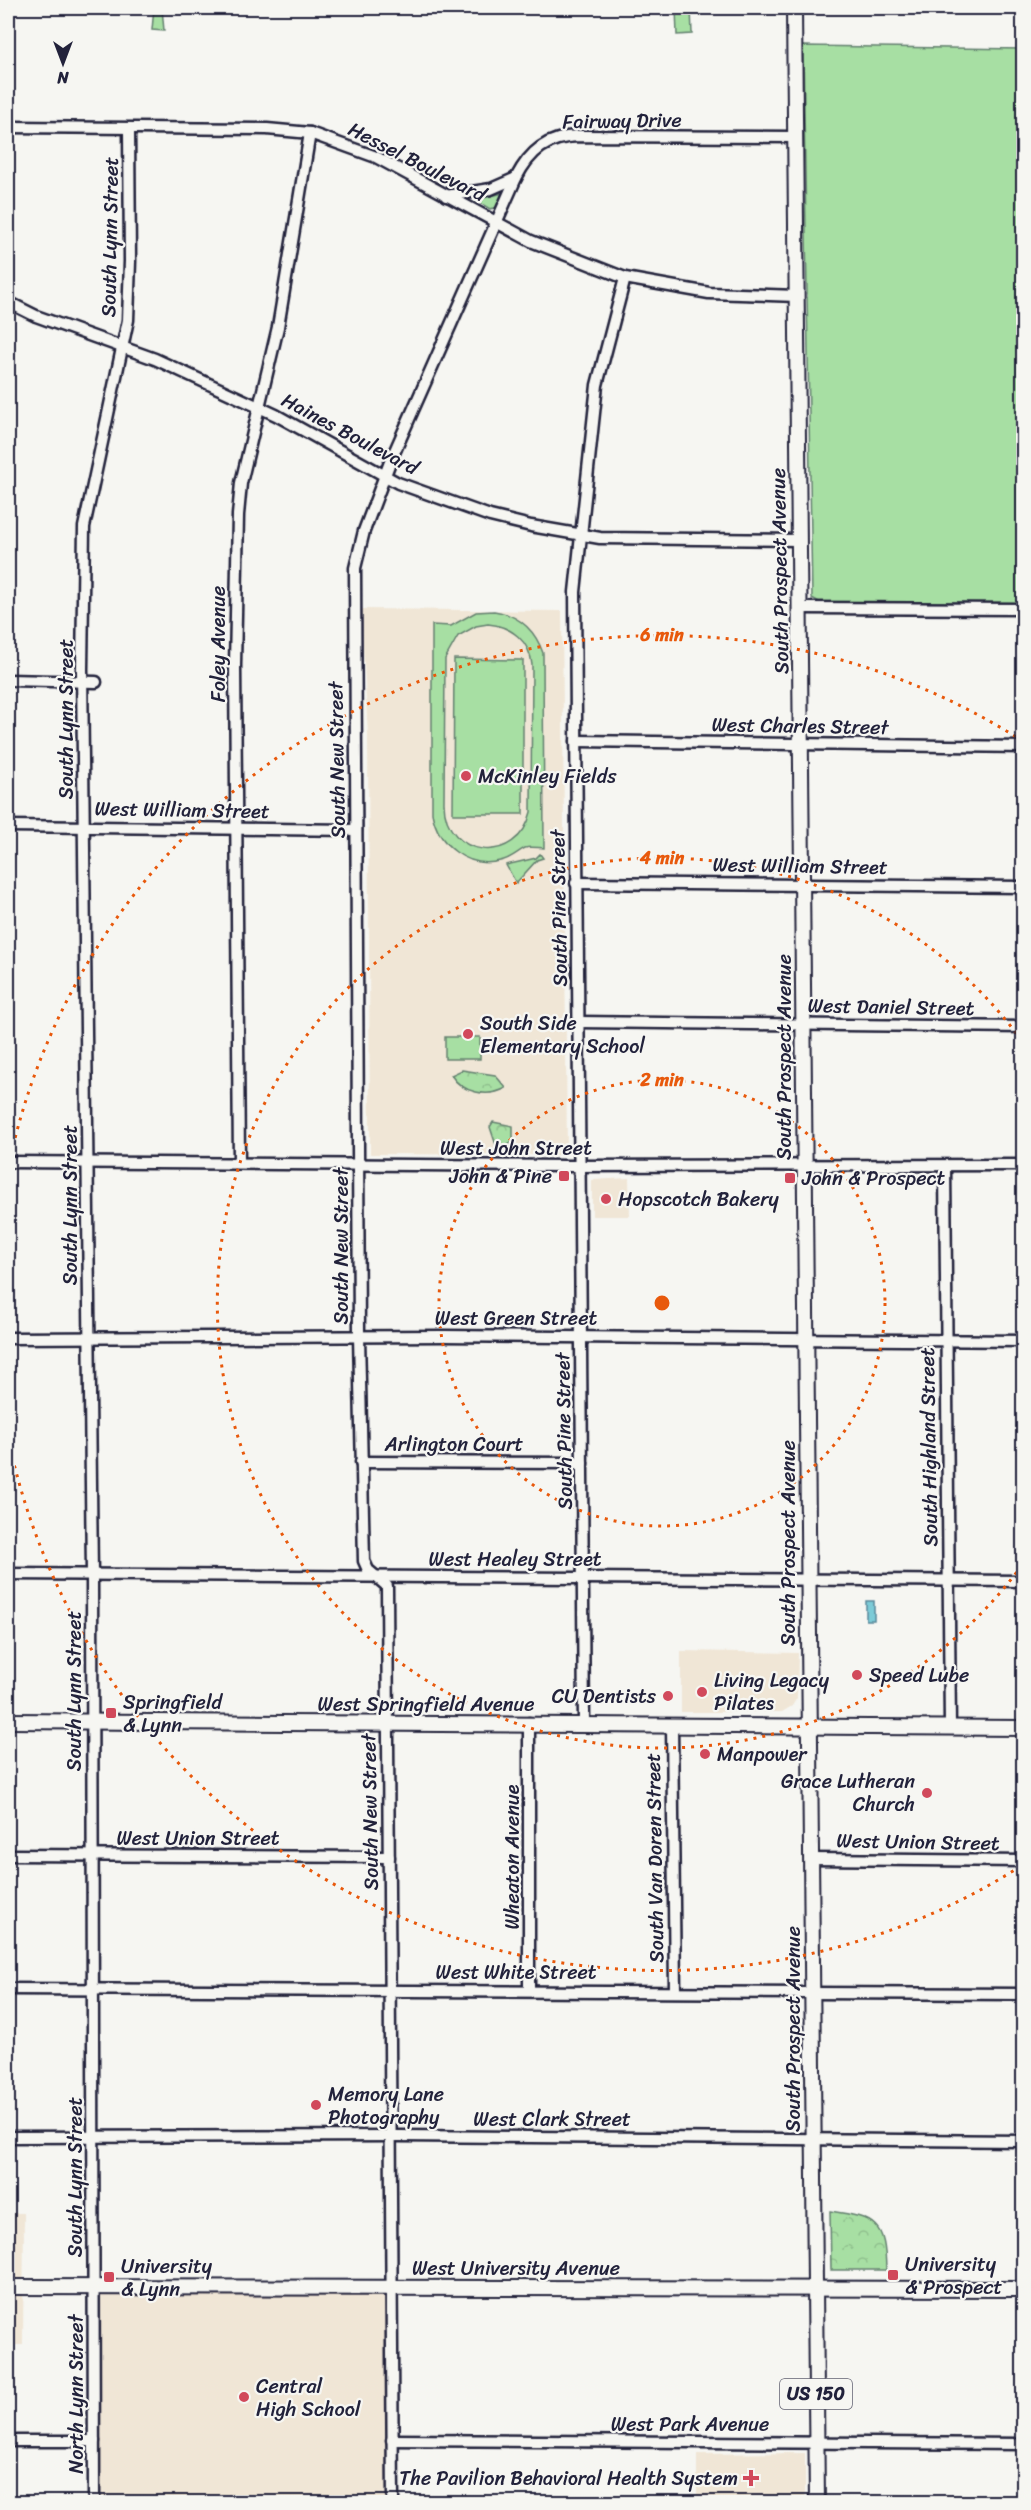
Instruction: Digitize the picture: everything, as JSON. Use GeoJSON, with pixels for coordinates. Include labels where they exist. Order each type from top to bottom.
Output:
{"type":"FeatureCollection","features":[{"type":"Feature","properties":{"kind":"main road","name":"South Prospect Avenue"},"geometry":{"type":"LineString","coordinates":[[794,8],[814,2286]]}},
{"type":"Feature","properties":{"kind":"main road","name":"West Springfield Avenue"},"geometry":{"type":"LineString","coordinates":[[8,1721],[1023,1728]]}},
{"type":"Feature","properties":{"kind":"main road","name":"West University Avenue"},"geometry":{"type":"LineString","coordinates":[[8,2287],[814,2286],[1023,2289]]}},
{"type":"Feature","properties":{"kind":"main road","name":"US 150"},"geometry":{"type":"LineString","coordinates":[[814,2286],[817,2502]]}},
{"type":"Feature","properties":{"kind":"street","name":"Hessel Boulevard"},"geometry":{"type":"LineString","coordinates":[[8,127],[267,129],[310,133],[376,157],[496,223],[567,256],[625,278],[709,294],[797,296]]}},
{"type":"Feature","properties":{"kind":"street","name":"South Lynn Street"},"geometry":{"type":"LineString","coordinates":[[93,2286],[92,1575],[82,681],[84,527],[123,346],[130,296],[129,129]]}},
{"type":"Feature","properties":{"kind":"street","name":"Foley Avenue"},"geometry":{"type":"LineString","coordinates":[[239,1163],[236,550],[241,483],[278,327],[310,133]]}},
{"type":"Feature","properties":{"kind":"street","name":"Fairway Drive"},"geometry":{"type":"LineString","coordinates":[[496,223],[516,178],[535,150],[563,136],[795,137]]}},
{"type":"Feature","properties":{"kind":"street"},"geometry":{"type":"LineString","coordinates":[[446,196],[491,189],[516,178]]}},
{"type":"Feature","properties":{"kind":"street","name":"South New Street"},"geometry":{"type":"LineString","coordinates":[[393,2502],[386,1723],[387,1586],[364,1564],[359,1336],[353,585],[358,550],[384,476],[496,223]]}},
{"type":"Feature","properties":{"kind":"street","name":"South Pine Street"},"geometry":{"type":"LineString","coordinates":[[585,1724],[576,883],[576,584],[597,385],[625,278]]}},
{"type":"Feature","properties":{"kind":"street","name":"Haines Boulevard"},"geometry":{"type":"LineString","coordinates":[[8,302],[36,316],[123,346],[258,406],[384,476],[490,516],[582,536],[799,540]]}},
{"type":"Feature","properties":{"kind":"street"},"geometry":{"type":"LineString","coordinates":[[800,608],[1023,609]]}},
{"type":"Feature","properties":{"kind":"street"},"geometry":{"type":"LineString","coordinates":[[8,680],[96,682]]}},
{"type":"Feature","properties":{"kind":"street","name":"West Charles Street"},"geometry":{"type":"LineString","coordinates":[[576,741],[1023,747]]}},
{"type":"Feature","properties":{"kind":"street","name":"West William Street"},"geometry":{"type":"LineString","coordinates":[[8,826],[356,830]]}},
{"type":"Feature","properties":{"kind":"street","name":"West William Street"},"geometry":{"type":"LineString","coordinates":[[576,883],[1023,887]]}},
{"type":"Feature","properties":{"kind":"street","name":"West Daniel Street"},"geometry":{"type":"LineString","coordinates":[[579,1022],[1023,1027]]}},
{"type":"Feature","properties":{"kind":"street","name":"West John Street"},"geometry":{"type":"LineString","coordinates":[[8,1162],[805,1167],[1023,1165]]}},
{"type":"Feature","properties":{"kind":"street","name":"South Highland Street"},"geometry":{"type":"LineString","coordinates":[[945,1167],[950,1727]]}},
{"type":"Feature","properties":{"kind":"street","name":"West Green Street"},"geometry":{"type":"LineString","coordinates":[[8,1338],[580,1336],[1023,1341]]}},
{"type":"Feature","properties":{"kind":"street","name":"Arlington Court"},"geometry":{"type":"LineString","coordinates":[[361,1462],[582,1463]]}},
{"type":"Feature","properties":{"kind":"street","name":"West Healey Street"},"geometry":{"type":"LineString","coordinates":[[8,1574],[1023,1581]]}},
{"type":"Feature","properties":{"kind":"street","name":"Wheaton Avenue"},"geometry":{"type":"LineString","coordinates":[[529,1724],[529,1990]]}},
{"type":"Feature","properties":{"kind":"street","name":"South Van Doren Street"},"geometry":{"type":"LineString","coordinates":[[672,1725],[675,1991]]}},
{"type":"Feature","properties":{"kind":"street","name":"West Union Street"},"geometry":{"type":"LineString","coordinates":[[8,1856],[389,1857]]}},
{"type":"Feature","properties":{"kind":"street","name":"West Union Street"},"geometry":{"type":"LineString","coordinates":[[811,1859],[1023,1861]]}},
{"type":"Feature","properties":{"kind":"street","name":"West White Street"},"geometry":{"type":"LineString","coordinates":[[8,1989],[812,1991],[1023,1994]]}},
{"type":"Feature","properties":{"kind":"street","name":"West Clark Street"},"geometry":{"type":"LineString","coordinates":[[8,2137],[390,2136],[1023,2141]]}},
{"type":"Feature","properties":{"kind":"street","name":"North Lynn Street"},"geometry":{"type":"LineString","coordinates":[[93,2286],[94,2502]]}},
{"type":"Feature","properties":{"kind":"street"},"geometry":{"type":"LineString","coordinates":[[8,2441],[94,2440]]}},
{"type":"Feature","properties":{"kind":"street","name":"West Park Avenue"},"geometry":{"type":"LineString","coordinates":[[392,2440],[1023,2444]]}},
{"type":"Feature","properties":{"kind":"shaded area"},"geometry":{"type":"Polygon","coordinates":[[[361,609],[562,611],[567,1155],[370,1154],[368,736],[361,609]]]}},
{"type":"Feature","properties":{"kind":"shaded area"},"geometry":{"type":"Polygon","coordinates":[[[629,1178],[630,1216],[592,1216],[592,1180],[629,1178]]]}},
{"type":"Feature","properties":{"kind":"shaded area"},"geometry":{"type":"Polygon","coordinates":[[[681,1651],[798,1653],[797,1698],[792,1706],[782,1712],[681,1712],[681,1651]]]}},
{"type":"Feature","properties":{"kind":"shaded area"},"geometry":{"type":"Polygon","coordinates":[[[8,2213],[24,2213],[23,2345],[8,2345],[8,2213]]]}},
{"type":"Feature","properties":{"kind":"shaded area","name":"Central High School"},"geometry":{"type":"Polygon","coordinates":[[[98,2292],[388,2292],[388,2502],[101,2502],[98,2292]]]}},
{"type":"Feature","properties":{"kind":"shaded area","name":"The Pavilion Behavioral Health System"},"geometry":{"type":"Polygon","coordinates":[[[805,2453],[805,2502],[697,2502],[697,2454],[805,2453]]]}},
{"type":"Feature","properties":{"kind":"green space"},"geometry":{"type":"Polygon","coordinates":[[[154,8],[162,8],[164,31],[152,30],[154,8]]]}},
{"type":"Feature","properties":{"kind":"green space"},"geometry":{"type":"Polygon","coordinates":[[[676,8],[691,8],[692,34],[677,35],[676,8]]]}},
{"type":"Feature","properties":{"kind":"green space"},"geometry":{"type":"Polygon","coordinates":[[[803,46],[1023,49],[1023,605],[821,603],[812,598],[803,46]]]}},
{"type":"Feature","properties":{"kind":"green space"},"geometry":{"type":"Polygon","coordinates":[[[503,193],[498,207],[490,209],[475,200],[503,193]]]}},
{"type":"Feature","properties":{"kind":"green space"},"geometry":{"type":"Polygon","coordinates":[[[494,611],[518,620],[531,631],[543,653],[544,848],[527,847],[507,859],[488,863],[466,858],[447,844],[435,825],[432,813],[432,625],[451,626],[476,612],[494,611]],[[496,625],[476,626],[458,636],[445,659],[444,803],[447,822],[456,836],[469,845],[483,849],[498,848],[512,842],[524,830],[531,812],[532,665],[528,649],[518,636],[496,625]]]}},
{"type":"Feature","properties":{"kind":"green space"},"geometry":{"type":"Polygon","coordinates":[[[454,659],[523,660],[523,814],[453,814],[454,659]]]}},
{"type":"Feature","properties":{"kind":"green space"},"geometry":{"type":"Polygon","coordinates":[[[540,854],[543,858],[537,860],[516,883],[506,865],[536,858],[540,854]]]}},
{"type":"Feature","properties":{"kind":"green space"},"geometry":{"type":"Polygon","coordinates":[[[445,1037],[480,1037],[480,1059],[445,1059],[445,1037]]]}},
{"type":"Feature","properties":{"kind":"green space"},"geometry":{"type":"Polygon","coordinates":[[[462,1070],[495,1075],[506,1088],[491,1093],[468,1090],[451,1075],[462,1070]]]}},
{"type":"Feature","properties":{"kind":"green space"},"geometry":{"type":"Polygon","coordinates":[[[493,1122],[513,1126],[513,1142],[505,1147],[496,1145],[490,1127],[493,1122]]]}},
{"type":"Feature","properties":{"kind":"green space"},"geometry":{"type":"Polygon","coordinates":[[[830,2211],[868,2220],[875,2226],[883,2242],[886,2270],[831,2270],[830,2211]]]}},
{"type":"Feature","properties":{"kind":"water"},"geometry":{"type":"Polygon","coordinates":[[[866,1601],[874,1601],[874,1620],[866,1620],[866,1601]]]}},
{"type":"Feature","properties":{"kind":"place","name":"McKinley Fields"},"geometry":{"type":"Point","coordinates":[466,776]}},
{"type":"Feature","properties":{"kind":"place","name":"South Side Elementary School"},"geometry":{"type":"Point","coordinates":[468,1034]}},
{"type":"Feature","properties":{"kind":"place","name":"John & Pine"},"geometry":{"type":"Point","coordinates":[564,1176]}},
{"type":"Feature","properties":{"kind":"place","name":"John & Prospect"},"geometry":{"type":"Point","coordinates":[790,1178]}},
{"type":"Feature","properties":{"kind":"place","name":"Hopscotch Bakery"},"geometry":{"type":"Point","coordinates":[606,1199]}},
{"type":"Feature","properties":{"kind":"place","name":"Speed Lube"},"geometry":{"type":"Point","coordinates":[857,1675]}},
{"type":"Feature","properties":{"kind":"place","name":"Living Legacy Pilates"},"geometry":{"type":"Point","coordinates":[702,1692]}},
{"type":"Feature","properties":{"kind":"place","name":"CU Dentists"},"geometry":{"type":"Point","coordinates":[668,1696]}},
{"type":"Feature","properties":{"kind":"place","name":"Springfield & Lynn"},"geometry":{"type":"Point","coordinates":[111,1713]}},
{"type":"Feature","properties":{"kind":"place","name":"Manpower"},"geometry":{"type":"Point","coordinates":[705,1754]}},
{"type":"Feature","properties":{"kind":"place","name":"Grace Lutheran Church"},"geometry":{"type":"Point","coordinates":[927,1793]}},
{"type":"Feature","properties":{"kind":"place","name":"Memory Lane Photography"},"geometry":{"type":"Point","coordinates":[316,2105]}},
{"type":"Feature","properties":{"kind":"place","name":"University & Prospect"},"geometry":{"type":"Point","coordinates":[893,2275]}},
{"type":"Feature","properties":{"kind":"place","name":"University & Lynn"},"geometry":{"type":"Point","coordinates":[109,2277]}},
{"type":"Feature","properties":{"kind":"place","name":"Central High School"},"geometry":{"type":"Point","coordinates":[244,2397]}},
{"type":"Feature","properties":{"kind":"place","name":"The Pavilion Behavioral Health System"},"geometry":{"type":"Point","coordinates":[751,2478]}}]}
